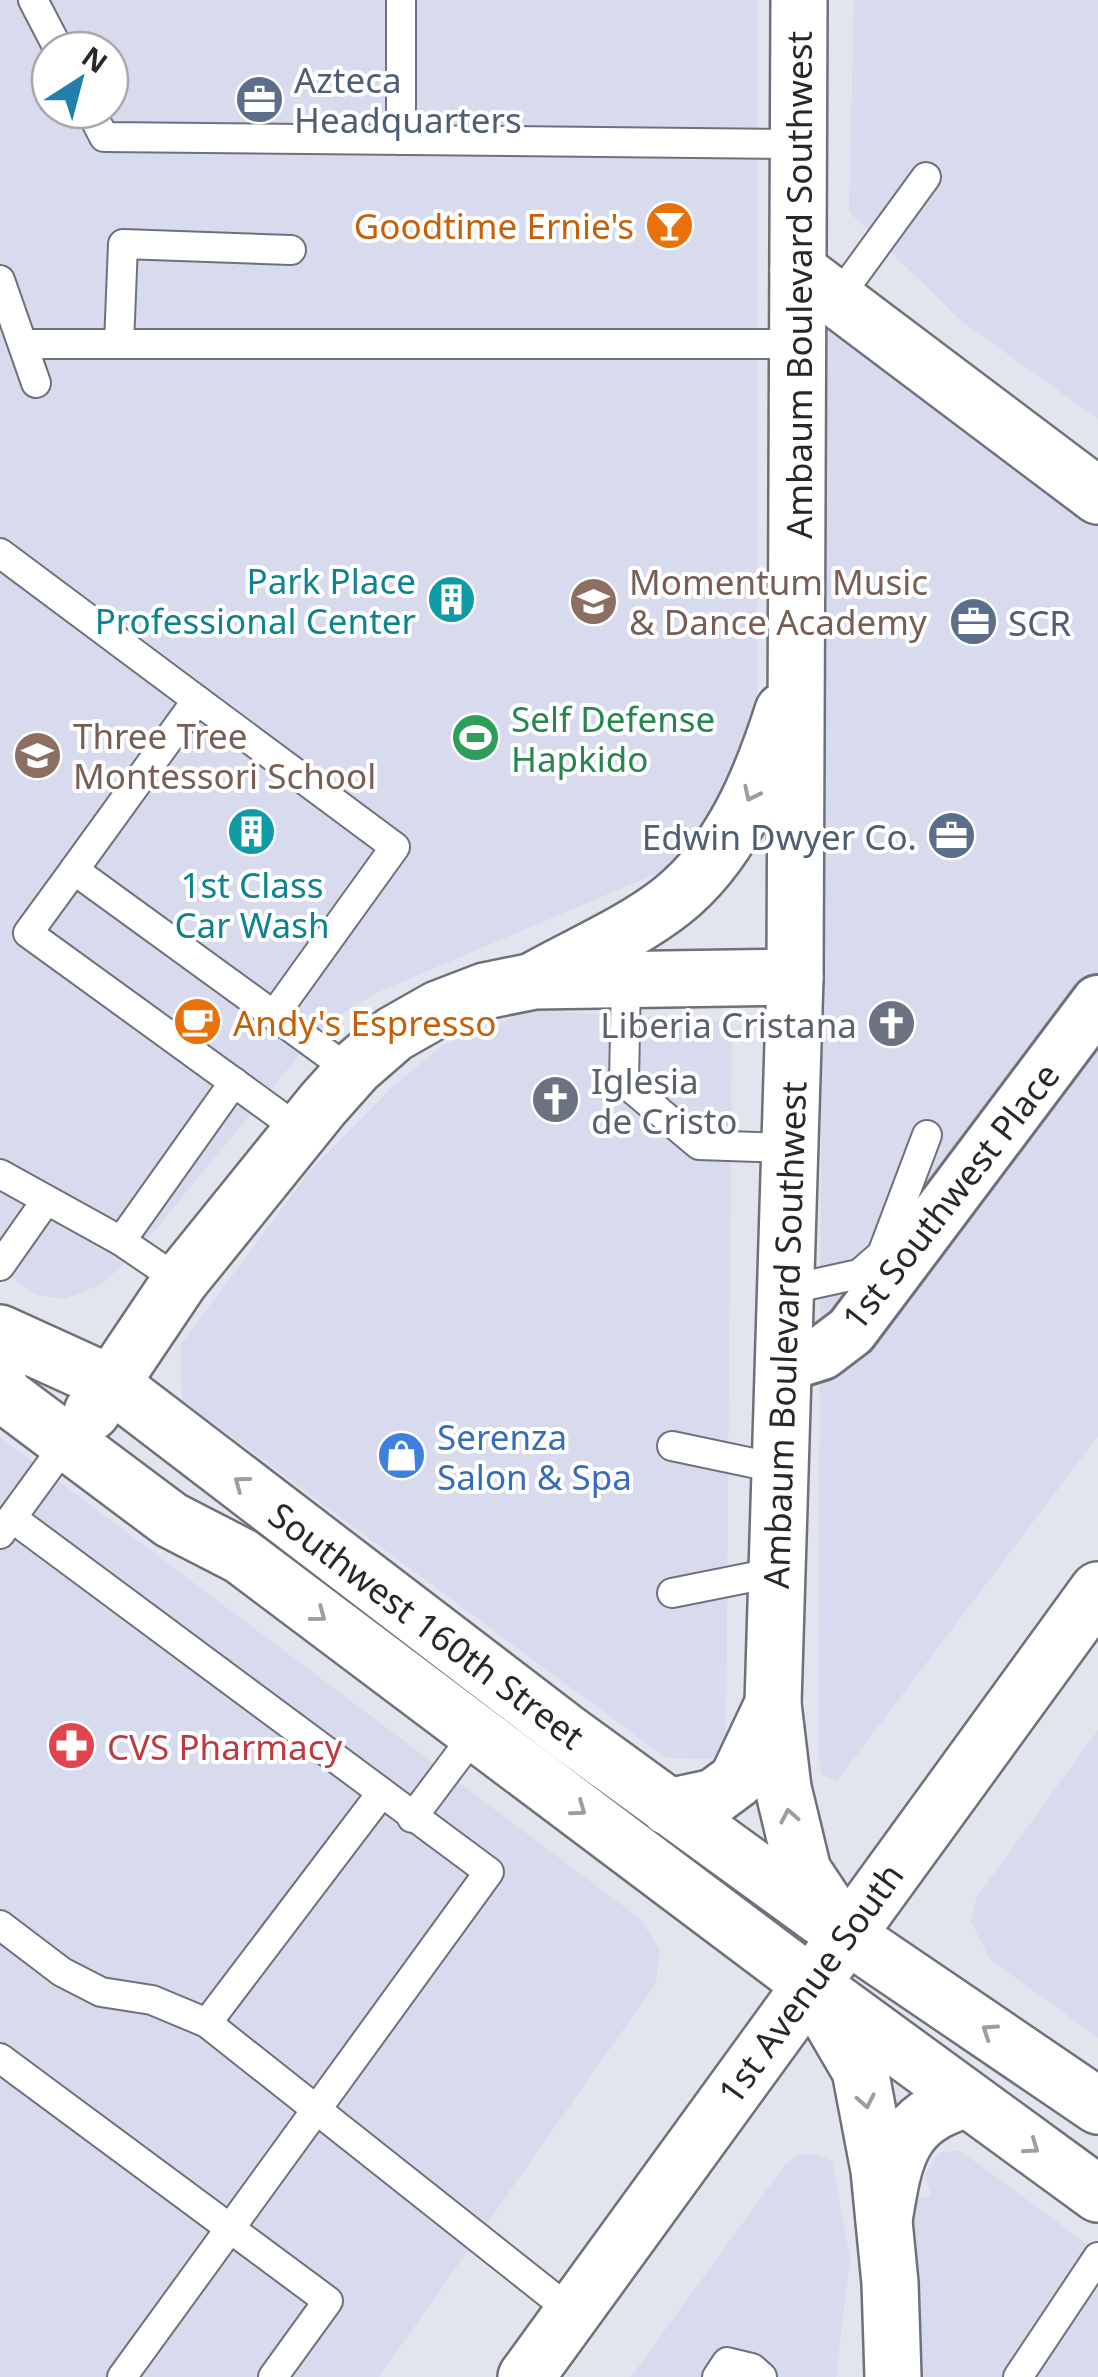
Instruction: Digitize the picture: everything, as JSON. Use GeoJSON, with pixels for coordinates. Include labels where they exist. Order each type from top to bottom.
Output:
{"type":"FeatureCollection","features":[{"type":"Feature","properties":{"kind":"street","name":"Ambaum Boulevard Southwest"},"geometry":{"type":"LineString","coordinates":[[799,0],[799,144],[818,284],[798,344],[794,977],[773,1704],[783,1788],[803,1872],[845,1934]]}},
{"type":"Feature","properties":{"kind":"street"},"geometry":{"type":"LineString","coordinates":[[818,284],[1098,496]]}},
{"type":"Feature","properties":{"kind":"street"},"geometry":{"type":"LineString","coordinates":[[534,981],[671,902],[718,854],[767,762],[796,670]]}},
{"type":"Feature","properties":{"kind":"street"},"geometry":{"type":"LineString","coordinates":[[89,1414],[180,1282],[302,1130],[352,1072],[394,1034],[438,1009],[485,991],[534,981],[794,977]]}},
{"type":"Feature","properties":{"kind":"street","name":"1st Southwest Place"},"geometry":{"type":"LineString","coordinates":[[784,1366],[822,1353],[851,1331],[1098,1002]]}},
{"type":"Feature","properties":{"kind":"street","name":"Southwest 160th Street"},"geometry":{"type":"LineString","coordinates":[[0,1333],[89,1414],[171,1520],[241,1556],[966,2100],[1098,2194]]}},
{"type":"Feature","properties":{"kind":"street","name":"Southwest 160th Street"},"geometry":{"type":"LineString","coordinates":[[0,1348],[89,1414],[668,1807],[845,1934],[1098,2106]]}},
{"type":"Feature","properties":{"kind":"street","name":"Southwest 160th Street"},"geometry":{"type":"LineString","coordinates":[[0,1386],[4,1395],[89,1414]]}},
{"type":"Feature","properties":{"kind":"street","name":"1st Avenue South"},"geometry":{"type":"LineString","coordinates":[[526,2377],[1098,1590]]}},
{"type":"Feature","properties":{"kind":"street"},"geometry":{"type":"LineString","coordinates":[[668,1807],[714,1797],[737,1780],[773,1704]]}},
{"type":"Feature","properties":{"kind":"street"},"geometry":{"type":"LineString","coordinates":[[809,1983],[860,2070],[884,2220],[893,2377]]}},
{"type":"Feature","properties":{"kind":"street"},"geometry":{"type":"LineString","coordinates":[[884,2220],[892,2169],[904,2140],[920,2120],[942,2106],[966,2100]]}},
{"type":"Feature","properties":{"kind":"lane"},"geometry":{"type":"LineString","coordinates":[[33,0],[49,30]]}},
{"type":"Feature","properties":{"kind":"lane"},"geometry":{"type":"LineString","coordinates":[[400,140],[401,0]]}},
{"type":"Feature","properties":{"kind":"lane"},"geometry":{"type":"LineString","coordinates":[[100,130],[104,137],[799,144]]}},
{"type":"Feature","properties":{"kind":"lane"},"geometry":{"type":"LineString","coordinates":[[818,284],[926,176]]}},
{"type":"Feature","properties":{"kind":"lane"},"geometry":{"type":"LineString","coordinates":[[119,344],[123,244],[291,250]]}},
{"type":"Feature","properties":{"kind":"lane"},"geometry":{"type":"LineString","coordinates":[[0,280],[36,383]]}},
{"type":"Feature","properties":{"kind":"lane"},"geometry":{"type":"LineString","coordinates":[[23,344],[798,344]]}},
{"type":"Feature","properties":{"kind":"lane"},"geometry":{"type":"LineString","coordinates":[[0,553],[395,847],[274,1015]]}},
{"type":"Feature","properties":{"kind":"lane"},"geometry":{"type":"LineString","coordinates":[[197,700],[28,933],[302,1130]]}},
{"type":"Feature","properties":{"kind":"lane"},"geometry":{"type":"LineString","coordinates":[[74,870],[352,1072]]}},
{"type":"Feature","properties":{"kind":"lane"},"geometry":{"type":"LineString","coordinates":[[626,980],[624,1082],[699,1145],[790,1148]]}},
{"type":"Feature","properties":{"kind":"lane"},"geometry":{"type":"LineString","coordinates":[[120,1241],[234,1082]]}},
{"type":"Feature","properties":{"kind":"lane"},"geometry":{"type":"LineString","coordinates":[[786,1290],[859,1274],[882,1254],[927,1134]]}},
{"type":"Feature","properties":{"kind":"lane"},"geometry":{"type":"LineString","coordinates":[[0,1174],[120,1241],[180,1282]]}},
{"type":"Feature","properties":{"kind":"lane"},"geometry":{"type":"LineString","coordinates":[[0,1266],[45,1202]]}},
{"type":"Feature","properties":{"kind":"lane"},"geometry":{"type":"LineString","coordinates":[[89,1414],[6,1526],[489,1872],[122,2377]]}},
{"type":"Feature","properties":{"kind":"lane"},"geometry":{"type":"LineString","coordinates":[[672,1446],[781,1469]]}},
{"type":"Feature","properties":{"kind":"lane"},"geometry":{"type":"LineString","coordinates":[[672,1593],[777,1572]]}},
{"type":"Feature","properties":{"kind":"lane"},"geometry":{"type":"LineString","coordinates":[[412,1818],[476,1734]]}},
{"type":"Feature","properties":{"kind":"lane"},"geometry":{"type":"LineString","coordinates":[[207,2023],[380,1795]]}},
{"type":"Feature","properties":{"kind":"lane"},"geometry":{"type":"LineString","coordinates":[[0,1925],[62,1972],[101,1992],[152,2000],[207,2023],[572,2312]]}},
{"type":"Feature","properties":{"kind":"lane"},"geometry":{"type":"LineString","coordinates":[[0,2058],[328,2301],[274,2377]]}},
{"type":"Feature","properties":{"kind":"lane"},"geometry":{"type":"LineString","coordinates":[[1018,2377],[1098,2257]]}},
{"type":"Feature","properties":{"kind":"lane"},"geometry":{"type":"LineString","coordinates":[[716,2377],[727,2362],[752,2368],[762,2377]]}},
{"type":"Feature","properties":{"kind":"shaded area"},"geometry":{"type":"Polygon","coordinates":[[[0,0],[757,0],[757,693],[744,757],[715,828],[676,865],[376,993],[326,1023],[135,1254],[102,1284],[65,1299],[36,1295],[0,1268],[0,0]]]}},
{"type":"Feature","properties":{"kind":"shaded area"},"geometry":{"type":"Polygon","coordinates":[[[854,0],[1098,0],[1098,419],[964,323],[849,212],[854,0]]]}},
{"type":"Feature","properties":{"kind":"shaded area"},"geometry":{"type":"Polygon","coordinates":[[[825,321],[1098,526],[1098,1436],[837,1781],[821,1774],[818,1749],[825,321]]]}},
{"type":"Feature","properties":{"kind":"shaded area"},"geometry":{"type":"Polygon","coordinates":[[[532,1010],[732,1022],[726,1733],[713,1759],[666,1758],[182,1400],[181,1344],[310,1171],[390,1089],[443,1045],[532,1010]]]}},
{"type":"Feature","properties":{"kind":"shaded area"},"geometry":{"type":"Polygon","coordinates":[[[0,1437],[639,1918],[660,1950],[656,1983],[379,2377],[0,2377],[0,1437]]]}},
{"type":"Feature","properties":{"kind":"shaded area"},"geometry":{"type":"Polygon","coordinates":[[[1098,1730],[1098,2038],[990,1959],[971,1922],[976,1898],[1098,1730]]]}},
{"type":"Feature","properties":{"kind":"shaded area"},"geometry":{"type":"Polygon","coordinates":[[[959,2150],[1098,2252],[1098,2377],[916,2377],[914,2200],[931,2195],[925,2175],[938,2153],[959,2150]]]}},
{"type":"Feature","properties":{"kind":"shaded area"},"geometry":{"type":"Polygon","coordinates":[[[815,2154],[832,2161],[850,2258],[836,2377],[631,2377],[784,2166],[798,2155],[815,2154]]]}},
{"type":"Feature","properties":{"kind":"place","name":"Azteca Headquarters"},"geometry":{"type":"Point","coordinates":[259,99]}},
{"type":"Feature","properties":{"kind":"place","name":"Goodtime Ernie's"},"geometry":{"type":"Point","coordinates":[669,225]}},
{"type":"Feature","properties":{"kind":"place","name":"Park Place Professional Center"},"geometry":{"type":"Point","coordinates":[451,600]}},
{"type":"Feature","properties":{"kind":"place","name":"Momentum Music & Dance Academy"},"geometry":{"type":"Point","coordinates":[594,601]}},
{"type":"Feature","properties":{"kind":"place","name":"SCR"},"geometry":{"type":"Point","coordinates":[973,622]}},
{"type":"Feature","properties":{"kind":"place","name":"Self Defense Hapkido"},"geometry":{"type":"Point","coordinates":[476,738]}},
{"type":"Feature","properties":{"kind":"place","name":"Three Tree Montessori School"},"geometry":{"type":"Point","coordinates":[38,755]}},
{"type":"Feature","properties":{"kind":"place","name":"1st Class Car Wash"},"geometry":{"type":"Point","coordinates":[252,832]}},
{"type":"Feature","properties":{"kind":"place","name":"Edwin Dwyer Co."},"geometry":{"type":"Point","coordinates":[952,836]}},
{"type":"Feature","properties":{"kind":"place","name":"Andy's Espresso"},"geometry":{"type":"Point","coordinates":[198,1022]}},
{"type":"Feature","properties":{"kind":"place","name":"Liberia Cristana"},"geometry":{"type":"Point","coordinates":[892,1024]}},
{"type":"Feature","properties":{"kind":"place","name":"Iglesia de Cristo"},"geometry":{"type":"Point","coordinates":[556,1100]}},
{"type":"Feature","properties":{"kind":"place","name":"Serenza Salon & Spa"},"geometry":{"type":"Point","coordinates":[402,1456]}},
{"type":"Feature","properties":{"kind":"place","name":"CVS Pharmacy"},"geometry":{"type":"Point","coordinates":[72,1746]}}]}
